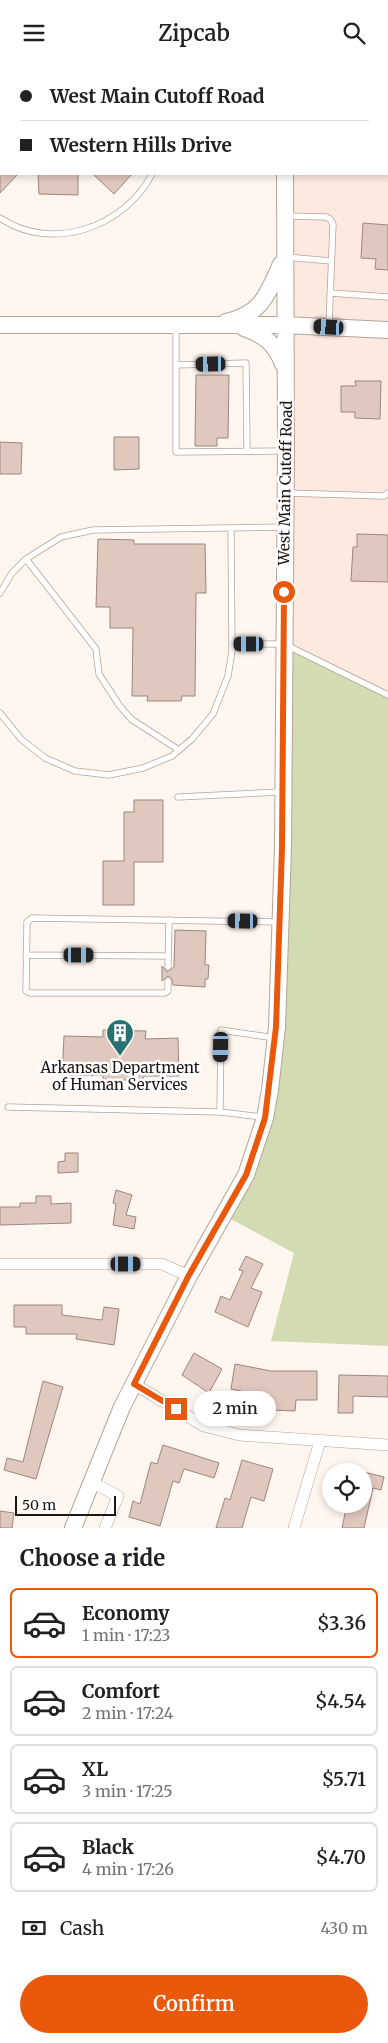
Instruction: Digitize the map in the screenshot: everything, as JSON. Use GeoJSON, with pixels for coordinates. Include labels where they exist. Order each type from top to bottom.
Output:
{"type":"FeatureCollection","features":[{"type":"Feature","properties":{"kind":"main road","name":"West Main Cutoff Road"},"geometry":{"type":"LineString","coordinates":[[73,1528],[90,1482],[134,1384],[189,1275],[246,1175],[265,1118],[275,1038],[283,792],[286,451],[284,325],[285,175]]}},
{"type":"Feature","properties":{"kind":"main road"},"geometry":{"type":"LineString","coordinates":[[211,325],[241,318],[261,306],[284,257]]}},
{"type":"Feature","properties":{"kind":"main road"},"geometry":{"type":"LineString","coordinates":[[0,325],[284,325],[388,330]]}},
{"type":"Feature","properties":{"kind":"main road"},"geometry":{"type":"LineString","coordinates":[[240,326],[259,333],[270,341],[278,352],[286,372]]}},
{"type":"Feature","properties":{"kind":"street"},"geometry":{"type":"LineString","coordinates":[[0,1264],[162,1264],[189,1275]]}},
{"type":"Feature","properties":{"kind":"street"},"geometry":{"type":"LineString","coordinates":[[134,1384],[204,1426],[239,1435],[388,1445]]}},
{"type":"Feature","properties":{"kind":"street"},"geometry":{"type":"LineString","coordinates":[[294,1528],[320,1441]]}},
{"type":"Feature","properties":{"kind":"street"},"geometry":{"type":"LineString","coordinates":[[90,1482],[118,1496],[105,1528]]}},
{"type":"Feature","properties":{"kind":"lane"},"geometry":{"type":"LineString","coordinates":[[0,218],[10,225],[38,232],[69,234],[103,224],[127,206],[146,185],[151,175]]}},
{"type":"Feature","properties":{"kind":"lane"},"geometry":{"type":"LineString","coordinates":[[285,215],[330,219],[333,224],[329,327]]}},
{"type":"Feature","properties":{"kind":"lane"},"geometry":{"type":"LineString","coordinates":[[284,257],[332,261]]}},
{"type":"Feature","properties":{"kind":"lane"},"geometry":{"type":"LineString","coordinates":[[330,293],[388,297]]}},
{"type":"Feature","properties":{"kind":"lane"},"geometry":{"type":"LineString","coordinates":[[176,325],[176,452],[286,451]]}},
{"type":"Feature","properties":{"kind":"lane"},"geometry":{"type":"LineString","coordinates":[[176,365],[246,363],[247,451]]}},
{"type":"Feature","properties":{"kind":"lane"},"geometry":{"type":"LineString","coordinates":[[285,493],[384,496],[388,493]]}},
{"type":"Feature","properties":{"kind":"lane"},"geometry":{"type":"LineString","coordinates":[[0,593],[12,573],[26,559],[61,537],[93,530],[285,527]]}},
{"type":"Feature","properties":{"kind":"lane"},"geometry":{"type":"LineString","coordinates":[[0,713],[21,739],[45,757],[75,771],[109,775],[143,768],[172,756],[213,714],[228,676],[232,644],[231,528]]}},
{"type":"Feature","properties":{"kind":"lane"},"geometry":{"type":"LineString","coordinates":[[26,559],[96,649],[99,673],[119,705],[131,719],[178,750]]}},
{"type":"Feature","properties":{"kind":"lane"},"geometry":{"type":"LineString","coordinates":[[232,644],[284,644],[388,695]]}},
{"type":"Feature","properties":{"kind":"lane"},"geometry":{"type":"LineString","coordinates":[[178,797],[283,792]]}},
{"type":"Feature","properties":{"kind":"lane"},"geometry":{"type":"LineString","coordinates":[[168,981],[168,991],[165,993],[30,993],[26,991],[27,921],[32,918],[280,922]]}},
{"type":"Feature","properties":{"kind":"lane"},"geometry":{"type":"LineString","coordinates":[[168,967],[169,920]]}},
{"type":"Feature","properties":{"kind":"lane"},"geometry":{"type":"LineString","coordinates":[[26,955],[168,956]]}},
{"type":"Feature","properties":{"kind":"lane"},"geometry":{"type":"LineString","coordinates":[[220,1112],[221,1030],[275,1038]]}},
{"type":"Feature","properties":{"kind":"lane"},"geometry":{"type":"LineString","coordinates":[[8,1107],[220,1112],[265,1118]]}},
{"type":"Feature","properties":{"kind":"shaded area"},"geometry":{"type":"Polygon","coordinates":[[[285,175],[388,175],[388,695],[284,644],[285,175]]]}},
{"type":"Feature","properties":{"kind":"green space"},"geometry":{"type":"Polygon","coordinates":[[[284,644],[388,695],[388,1346],[271,1341],[294,1253],[225,1216],[270,1090],[284,644]]]}},
{"type":"Feature","properties":{"kind":"building"},"geometry":{"type":"Polygon","coordinates":[[[0,175],[17,175],[0,193],[0,175]]]}},
{"type":"Feature","properties":{"kind":"building"},"geometry":{"type":"Polygon","coordinates":[[[38,175],[78,175],[78,195],[39,194],[38,175]]]}},
{"type":"Feature","properties":{"kind":"building"},"geometry":{"type":"Polygon","coordinates":[[[94,175],[131,175],[114,194],[94,175]]]}},
{"type":"Feature","properties":{"kind":"building"},"geometry":{"type":"Polygon","coordinates":[[[363,223],[388,225],[388,270],[375,269],[376,259],[361,258],[363,223]]]}},
{"type":"Feature","properties":{"kind":"building"},"geometry":{"type":"Polygon","coordinates":[[[196,375],[229,375],[228,438],[217,438],[217,446],[195,446],[196,375]]]}},
{"type":"Feature","properties":{"kind":"building"},"geometry":{"type":"Polygon","coordinates":[[[355,381],[381,381],[380,419],[355,418],[355,412],[341,412],[341,386],[356,386],[355,381]]]}},
{"type":"Feature","properties":{"kind":"building"},"geometry":{"type":"Polygon","coordinates":[[[114,437],[139,437],[139,469],[114,470],[114,437]]]}},
{"type":"Feature","properties":{"kind":"building"},"geometry":{"type":"Polygon","coordinates":[[[0,442],[22,443],[21,474],[0,474],[0,442]]]}},
{"type":"Feature","properties":{"kind":"building"},"geometry":{"type":"Polygon","coordinates":[[[357,534],[388,535],[388,582],[351,581],[353,547],[357,547],[357,534]]]}},
{"type":"Feature","properties":{"kind":"building"},"geometry":{"type":"Polygon","coordinates":[[[98,539],[134,540],[134,544],[205,544],[206,593],[196,593],[195,696],[182,696],[181,701],[147,701],[148,696],[132,696],[133,628],[110,628],[110,607],[96,607],[98,539]]]}},
{"type":"Feature","properties":{"kind":"building"},"geometry":{"type":"Polygon","coordinates":[[[134,800],[163,800],[163,862],[134,862],[134,905],[103,905],[103,861],[124,861],[124,812],[134,812],[134,800]]]}},
{"type":"Feature","properties":{"kind":"building"},"geometry":{"type":"Polygon","coordinates":[[[175,930],[206,931],[205,965],[209,965],[208,979],[205,979],[205,987],[173,985],[172,979],[168,976],[162,981],[162,966],[167,972],[174,967],[175,930]]]}},
{"type":"Feature","properties":{"kind":"building","name":"Arkansas Department of Human Services"},"geometry":{"type":"Polygon","coordinates":[[[103,1030],[146,1031],[145,1039],[178,1038],[179,1076],[144,1076],[142,1080],[103,1080],[103,1075],[62,1076],[64,1036],[103,1037],[103,1030]]]}},
{"type":"Feature","properties":{"kind":"building"},"geometry":{"type":"Polygon","coordinates":[[[65,1153],[78,1153],[78,1172],[58,1173],[58,1162],[65,1161],[65,1153]]]}},
{"type":"Feature","properties":{"kind":"building"},"geometry":{"type":"Polygon","coordinates":[[[116,1190],[132,1195],[126,1215],[136,1217],[134,1229],[113,1225],[116,1204],[113,1203],[116,1190]]]}},
{"type":"Feature","properties":{"kind":"building"},"geometry":{"type":"Polygon","coordinates":[[[36,1196],[51,1196],[51,1204],[71,1203],[71,1223],[0,1225],[0,1207],[20,1207],[20,1203],[36,1203],[36,1196]]]}},
{"type":"Feature","properties":{"kind":"building"},"geometry":{"type":"Polygon","coordinates":[[[246,1256],[263,1264],[251,1288],[262,1292],[248,1327],[215,1312],[221,1296],[230,1300],[243,1271],[239,1270],[246,1256]]]}},
{"type":"Feature","properties":{"kind":"building"},"geometry":{"type":"Polygon","coordinates":[[[14,1305],[62,1305],[62,1315],[102,1320],[104,1307],[119,1309],[114,1345],[76,1339],[77,1334],[26,1334],[26,1327],[14,1327],[14,1305]]]}},
{"type":"Feature","properties":{"kind":"building"},"geometry":{"type":"Polygon","coordinates":[[[194,1353],[222,1369],[209,1393],[182,1375],[194,1353]]]}},
{"type":"Feature","properties":{"kind":"building"},"geometry":{"type":"Polygon","coordinates":[[[235,1364],[271,1371],[317,1371],[317,1400],[296,1400],[295,1411],[269,1410],[247,1406],[250,1393],[231,1389],[235,1364]]]}},
{"type":"Feature","properties":{"kind":"building"},"geometry":{"type":"Polygon","coordinates":[[[339,1375],[388,1376],[388,1397],[353,1396],[353,1413],[338,1413],[339,1375]]]}},
{"type":"Feature","properties":{"kind":"building"},"geometry":{"type":"Polygon","coordinates":[[[43,1381],[63,1387],[36,1479],[4,1470],[7,1458],[23,1462],[43,1381]]]}},
{"type":"Feature","properties":{"kind":"building"},"geometry":{"type":"Polygon","coordinates":[[[163,1445],[219,1463],[214,1478],[184,1469],[179,1483],[173,1481],[160,1526],[129,1517],[133,1501],[140,1504],[151,1462],[157,1464],[163,1445]]]}},
{"type":"Feature","properties":{"kind":"building"},"geometry":{"type":"Polygon","coordinates":[[[242,1460],[273,1469],[264,1501],[251,1497],[242,1528],[216,1528],[225,1498],[230,1500],[242,1460]]]}},
{"type":"Feature","properties":{"kind":"building"},"geometry":{"type":"Polygon","coordinates":[[[372,1474],[384,1477],[381,1490],[373,1488],[372,1492],[372,1474]]]}},
{"type":"Feature","properties":{"kind":"building"},"geometry":{"type":"Polygon","coordinates":[[[0,1511],[14,1513],[12,1528],[0,1528],[0,1511]]]}},
{"type":"Feature","properties":{"kind":"building"},"geometry":{"type":"Polygon","coordinates":[[[345,1513],[367,1513],[364,1528],[342,1528],[345,1513]]]}},
{"type":"Feature","properties":{"kind":"place","name":"Arkansas Department of Human Services"},"geometry":{"type":"Point","coordinates":[120,1057]}},
{"type":"Feature","properties":{"kind":"route"},"geometry":{"type":"LineString","coordinates":[[176,1409],[134,1384],[189,1275],[225,1216],[246,1175],[265,1118],[270,1090],[276,1027],[282,848],[284,592]]}}]}
